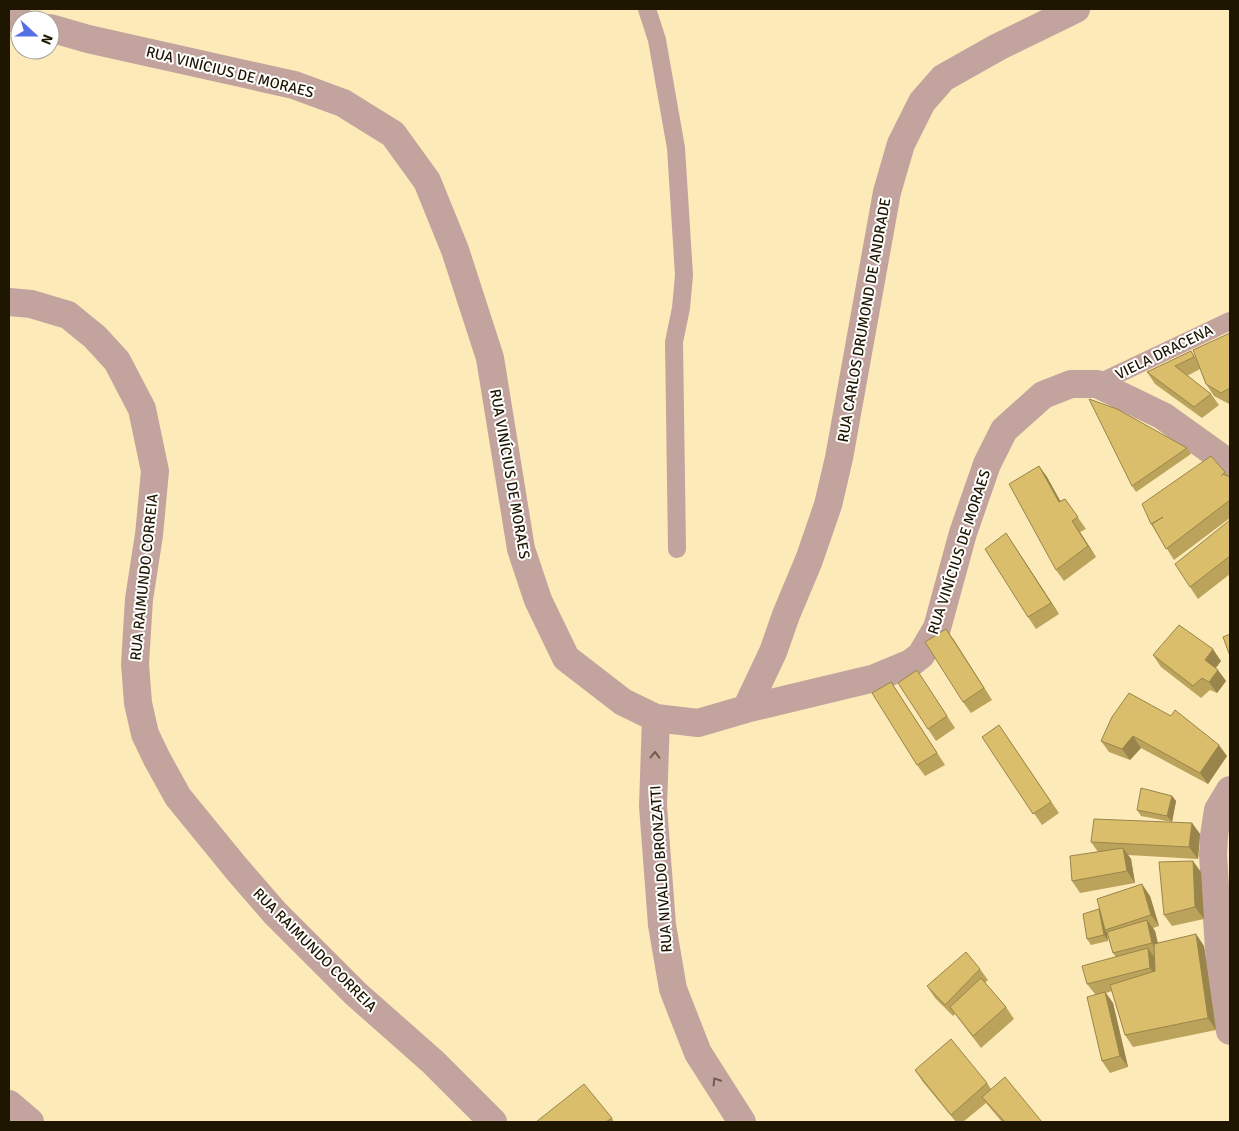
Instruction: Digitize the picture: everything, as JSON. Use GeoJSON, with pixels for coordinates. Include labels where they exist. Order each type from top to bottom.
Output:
{"type":"FeatureCollection","features":[{"type":"Feature","properties":{"kind":"street","name":"RUA CARLOS DRUMOND DE ANDRADE"},"geometry":{"type":"LineString","coordinates":[[746,708],[774,652],[828,504],[839,458],[887,192],[901,144],[922,102],[943,78],[998,47],[1076,9]]}},
{"type":"Feature","properties":{"kind":"street","name":"RUA VINÍCIUS DE MORAES"},"geometry":{"type":"LineString","coordinates":[[60,31],[88,39],[294,85],[343,102],[393,134],[427,181],[456,250],[490,358],[521,549],[538,600],[566,658],[623,702],[656,718],[698,724],[746,708],[875,678],[911,663],[922,655],[937,628],[963,533],[987,464],[1004,430],[1043,395],[1071,384],[1097,384],[1163,416],[1230,464]]}},
{"type":"Feature","properties":{"kind":"street","name":"RUA RAIMUNDO CORREIA"},"geometry":{"type":"LineString","coordinates":[[9,302],[31,304],[68,315],[95,337],[116,361],[142,409],[155,471],[149,535],[139,599],[135,664],[138,703],[145,734],[178,797],[275,913],[356,994],[433,1062],[493,1122]]}},
{"type":"Feature","properties":{"kind":"street","name":"RUA NIVALDO BRONZATTI"},"geometry":{"type":"LineString","coordinates":[[656,718],[654,806],[662,925],[673,989],[698,1053],[742,1122]]}},
{"type":"Feature","properties":{"kind":"street"},"geometry":{"type":"LineString","coordinates":[[1230,790],[1218,810],[1213,854],[1220,965],[1230,1031]]}},
{"type":"Feature","properties":{"kind":"street"},"geometry":{"type":"LineString","coordinates":[[9,1104],[30,1122]]}},
{"type":"Feature","properties":{"kind":"lane"},"geometry":{"type":"LineString","coordinates":[[647,9],[657,40],[676,148],[684,266],[681,308],[674,342],[677,550]]}},
{"type":"Feature","properties":{"kind":"lane","name":"VIELA DRACENA"},"geometry":{"type":"LineString","coordinates":[[1097,384],[1230,321]]}},
{"type":"Feature","properties":{"kind":"building"},"geometry":{"type":"Polygon","coordinates":[[[1230,333],[1230,388],[1221,393],[1206,384],[1193,350],[1230,333]]]}},
{"type":"Feature","properties":{"kind":"building"},"geometry":{"type":"Polygon","coordinates":[[[1191,351],[1194,357],[1175,366],[1211,394],[1194,407],[1147,372],[1191,351]]]}},
{"type":"Feature","properties":{"kind":"building"},"geometry":{"type":"Polygon","coordinates":[[[1089,399],[1117,409],[1187,448],[1132,486],[1089,399]]]}},
{"type":"Feature","properties":{"kind":"building"},"geometry":{"type":"Polygon","coordinates":[[[1211,456],[1225,472],[1223,474],[1230,477],[1230,500],[1166,549],[1152,524],[1163,517],[1151,524],[1142,504],[1211,456]]]}},
{"type":"Feature","properties":{"kind":"building"},"geometry":{"type":"Polygon","coordinates":[[[1039,466],[1059,502],[1065,499],[1078,517],[1072,521],[1088,546],[1056,570],[1009,484],[1039,466]]]}},
{"type":"Feature","properties":{"kind":"building"},"geometry":{"type":"Polygon","coordinates":[[[1230,520],[1230,556],[1190,587],[1175,564],[1230,520]]]}},
{"type":"Feature","properties":{"kind":"building"},"geometry":{"type":"Polygon","coordinates":[[[1006,533],[1051,603],[1028,617],[985,549],[1006,533]]]}},
{"type":"Feature","properties":{"kind":"building"},"geometry":{"type":"Polygon","coordinates":[[[1179,625],[1213,649],[1205,660],[1218,670],[1209,682],[1202,678],[1193,686],[1153,655],[1179,625]]]}},
{"type":"Feature","properties":{"kind":"building"},"geometry":{"type":"Polygon","coordinates":[[[946,629],[984,688],[963,702],[925,642],[946,629]]]}},
{"type":"Feature","properties":{"kind":"building"},"geometry":{"type":"Polygon","coordinates":[[[1230,634],[1230,656],[1223,637],[1230,634]]]}},
{"type":"Feature","properties":{"kind":"building"},"geometry":{"type":"Polygon","coordinates":[[[917,670],[947,716],[928,729],[898,683],[917,670]]]}},
{"type":"Feature","properties":{"kind":"building"},"geometry":{"type":"Polygon","coordinates":[[[891,682],[937,753],[917,765],[872,693],[891,682]]]}},
{"type":"Feature","properties":{"kind":"building"},"geometry":{"type":"Polygon","coordinates":[[[1129,693],[1171,716],[1175,710],[1219,745],[1200,773],[1133,736],[1122,749],[1101,741],[1112,717],[1129,693]]]}},
{"type":"Feature","properties":{"kind":"building"},"geometry":{"type":"Polygon","coordinates":[[[999,725],[1051,802],[1033,814],[982,737],[999,725]]]}},
{"type":"Feature","properties":{"kind":"building"},"geometry":{"type":"Polygon","coordinates":[[[1141,788],[1172,796],[1167,816],[1137,810],[1141,788]]]}},
{"type":"Feature","properties":{"kind":"building"},"geometry":{"type":"Polygon","coordinates":[[[1094,819],[1192,823],[1189,847],[1091,842],[1094,819]]]}},
{"type":"Feature","properties":{"kind":"building"},"geometry":{"type":"Polygon","coordinates":[[[1123,848],[1127,871],[1072,881],[1070,856],[1123,848]]]}},
{"type":"Feature","properties":{"kind":"building"},"geometry":{"type":"Polygon","coordinates":[[[1193,861],[1195,907],[1164,915],[1159,862],[1193,861]]]}},
{"type":"Feature","properties":{"kind":"building"},"geometry":{"type":"Polygon","coordinates":[[[1142,884],[1151,915],[1105,930],[1097,899],[1142,884]]]}},
{"type":"Feature","properties":{"kind":"building"},"geometry":{"type":"Polygon","coordinates":[[[1099,909],[1104,935],[1087,939],[1083,914],[1099,909]]]}},
{"type":"Feature","properties":{"kind":"building"},"geometry":{"type":"Polygon","coordinates":[[[1147,920],[1152,943],[1113,953],[1107,932],[1147,920]]]}},
{"type":"Feature","properties":{"kind":"building"},"geometry":{"type":"Polygon","coordinates":[[[1196,934],[1208,1018],[1125,1035],[1110,985],[1155,971],[1154,944],[1196,934]]]}},
{"type":"Feature","properties":{"kind":"building"},"geometry":{"type":"Polygon","coordinates":[[[1148,948],[1150,968],[1087,984],[1082,966],[1148,948]]]}},
{"type":"Feature","properties":{"kind":"building"},"geometry":{"type":"Polygon","coordinates":[[[966,952],[980,969],[945,1005],[927,986],[966,952]]]}},
{"type":"Feature","properties":{"kind":"building"},"geometry":{"type":"Polygon","coordinates":[[[981,978],[1006,1007],[973,1036],[950,1007],[981,978]]]}},
{"type":"Feature","properties":{"kind":"building"},"geometry":{"type":"Polygon","coordinates":[[[1105,992],[1120,1056],[1102,1061],[1087,997],[1105,992]]]}},
{"type":"Feature","properties":{"kind":"building"},"geometry":{"type":"Polygon","coordinates":[[[951,1039],[987,1083],[951,1115],[915,1070],[951,1039]]]}},
{"type":"Feature","properties":{"kind":"building"},"geometry":{"type":"Polygon","coordinates":[[[1005,1077],[1042,1122],[1005,1122],[982,1097],[1005,1077]]]}},
{"type":"Feature","properties":{"kind":"building"},"geometry":{"type":"Polygon","coordinates":[[[584,1084],[612,1118],[606,1122],[536,1122],[584,1084]]]}}]}
